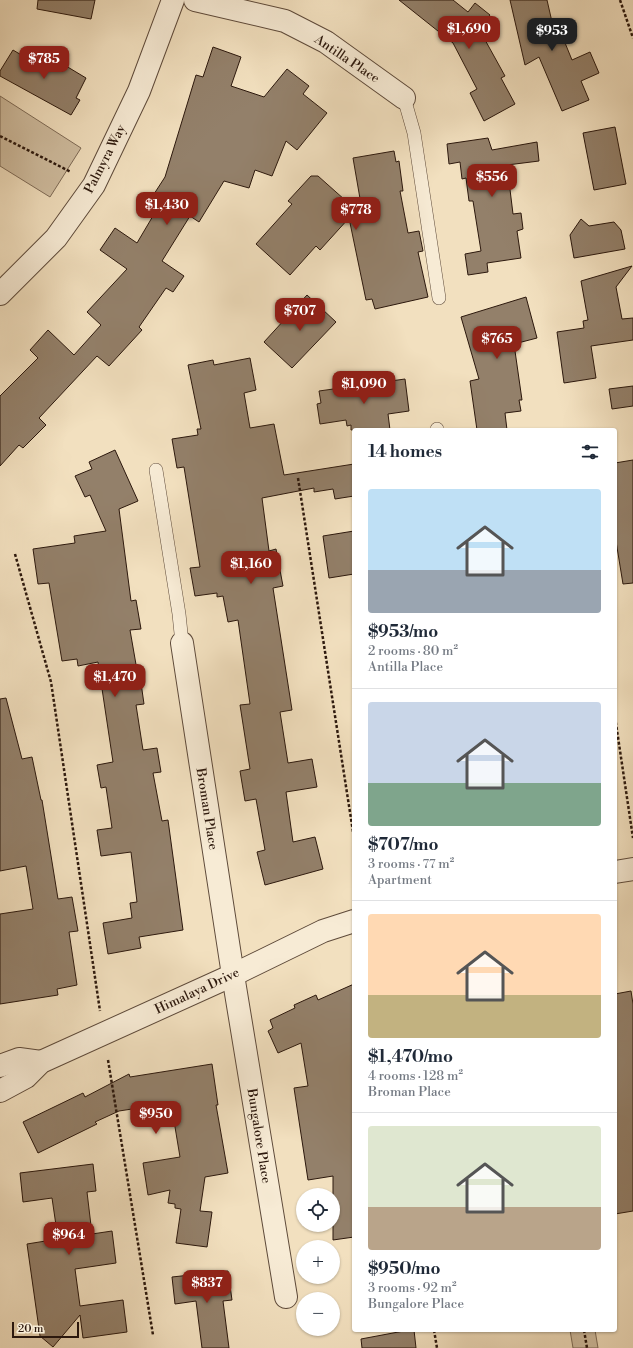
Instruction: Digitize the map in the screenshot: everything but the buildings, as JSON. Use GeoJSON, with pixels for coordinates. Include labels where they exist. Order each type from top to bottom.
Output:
{"type":"FeatureCollection","features":[{"type":"Feature","properties":{"kind":"street","name":"Palmyra Way"},"geometry":{"type":"LineString","coordinates":[[0,294],[56,238],[94,185],[139,91],[173,0]]}},
{"type":"Feature","properties":{"kind":"street","name":"Antilla Place"},"geometry":{"type":"LineString","coordinates":[[195,0],[285,21],[326,42],[404,98]]}},
{"type":"Feature","properties":{"kind":"street","name":"Broman Place"},"geometry":{"type":"LineString","coordinates":[[182,643],[233,975]]}},
{"type":"Feature","properties":{"kind":"street"},"geometry":{"type":"LineString","coordinates":[[617,872],[633,869]]}},
{"type":"Feature","properties":{"kind":"street","name":"Himalaya Drive"},"geometry":{"type":"LineString","coordinates":[[0,1091],[26,1078],[41,1062],[233,975],[323,932],[352,922]]}},
{"type":"Feature","properties":{"kind":"street","name":"Bungalore Place"},"geometry":{"type":"LineString","coordinates":[[233,975],[286,1297]]}},
{"type":"Feature","properties":{"kind":"street"},"geometry":{"type":"LineString","coordinates":[[0,1066],[19,1059],[41,1062]]}},
{"type":"Feature","properties":{"kind":"lane"},"geometry":{"type":"LineString","coordinates":[[404,98],[414,133],[439,298]]}},
{"type":"Feature","properties":{"kind":"lane"},"geometry":{"type":"LineString","coordinates":[[156,470],[179,614],[182,643]]}},
{"type":"Feature","properties":{"kind":"path"},"geometry":{"type":"LineString","coordinates":[[620,0],[633,38]]}},
{"type":"Feature","properties":{"kind":"path"},"geometry":{"type":"LineString","coordinates":[[0,136],[71,172]]}},
{"type":"Feature","properties":{"kind":"path"},"geometry":{"type":"LineString","coordinates":[[298,478],[352,825]]}},
{"type":"Feature","properties":{"kind":"path"},"geometry":{"type":"LineString","coordinates":[[15,554],[51,682],[104,1034]]}},
{"type":"Feature","properties":{"kind":"path"},"geometry":{"type":"LineString","coordinates":[[617,730],[633,838]]}},
{"type":"Feature","properties":{"kind":"path"},"geometry":{"type":"LineString","coordinates":[[108,1060],[153,1335]]}},
{"type":"Feature","properties":{"kind":"path"},"geometry":{"type":"LineString","coordinates":[[434,1332],[436,1348]]}},
{"type":"Feature","properties":{"kind":"path"},"geometry":{"type":"LineString","coordinates":[[584,1332],[587,1348]]}},
{"type":"Feature","properties":{"kind":"shaded area"},"geometry":{"type":"Polygon","coordinates":[[[0,96],[81,148],[50,197],[0,166],[0,96]]]}},
{"type":"Feature","properties":{"kind":"shaded area"},"geometry":{"type":"Polygon","coordinates":[[[570,1332],[595,1332],[598,1348],[573,1348],[570,1332]]]}}]}
